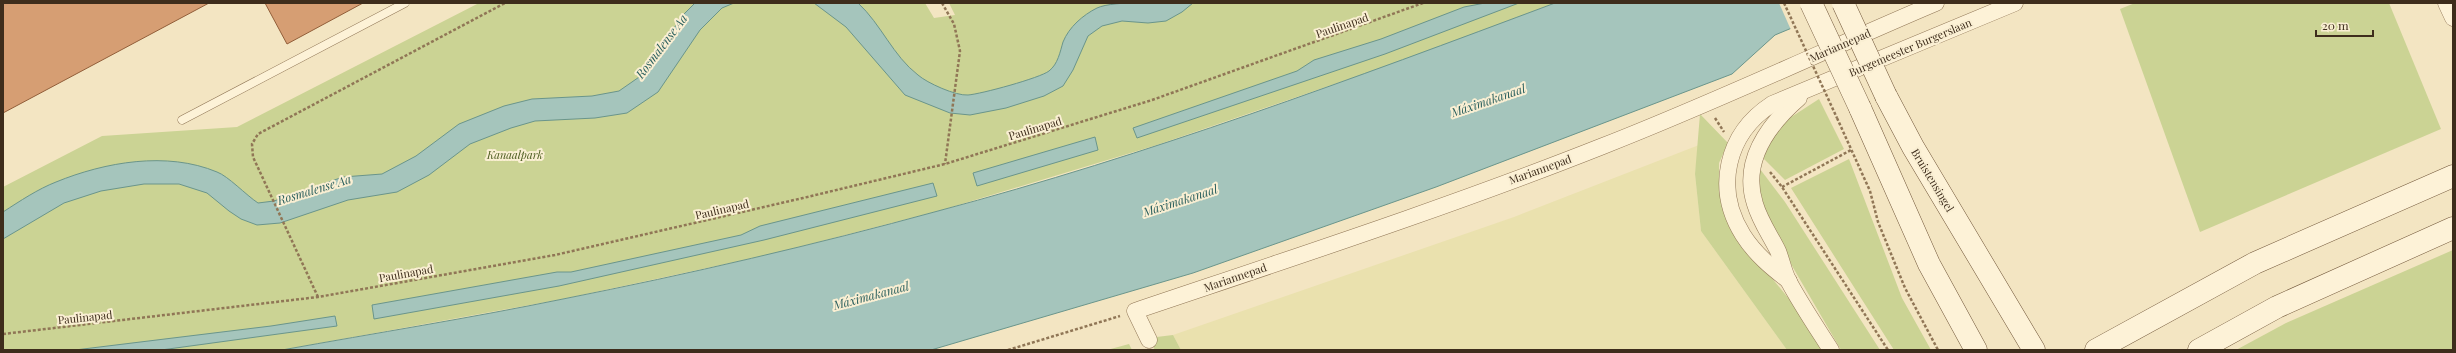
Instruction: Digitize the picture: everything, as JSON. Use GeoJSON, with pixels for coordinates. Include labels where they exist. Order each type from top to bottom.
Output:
{"type":"FeatureCollection","features":[{"type":"Feature","properties":{"kind":"main road"},"geometry":{"type":"LineString","coordinates":[[1810,3],[1860,108],[1929,264],[1976,350]]}},
{"type":"Feature","properties":{"kind":"main road","name":"Bruistensingel"},"geometry":{"type":"LineString","coordinates":[[1843,3],[1886,96],[1913,147],[2034,350]]}},
{"type":"Feature","properties":{"kind":"main road"},"geometry":{"type":"LineString","coordinates":[[2096,350],[2255,263],[2453,176]]}},
{"type":"Feature","properties":{"kind":"main road"},"geometry":{"type":"LineString","coordinates":[[2199,350],[2277,307],[2453,228]]}},
{"type":"Feature","properties":{"kind":"street","name":"Mariannepad"},"geometry":{"type":"LineString","coordinates":[[1135,311],[1444,205],[1602,147],[1708,103],[1936,3]]}},
{"type":"Feature","properties":{"kind":"street","name":"Burgemeester Burgerslaan"},"geometry":{"type":"LineString","coordinates":[[1788,281],[1767,264],[1744,237],[1736,223],[1727,196],[1727,169],[1736,142],[1754,118],[1772,104],[1806,92],[2015,3]]}},
{"type":"Feature","properties":{"kind":"street"},"geometry":{"type":"LineString","coordinates":[[2446,3],[2453,18]]}},
{"type":"Feature","properties":{"kind":"street","name":"Burgemeester Burgerslaan"},"geometry":{"type":"LineString","coordinates":[[1806,92],[1780,114],[1768,131],[1759,146],[1752,165],[1751,183],[1754,203],[1762,224],[1778,252],[1788,281],[1831,350]]}},
{"type":"Feature","properties":{"kind":"street"},"geometry":{"type":"LineString","coordinates":[[1135,311],[1149,340]]}},
{"type":"Feature","properties":{"kind":"lane"},"geometry":{"type":"LineString","coordinates":[[182,120],[405,3]]}},
{"type":"Feature","properties":{"kind":"path"},"geometry":{"type":"LineString","coordinates":[[318,297],[253,157],[252,144],[258,134],[505,3]]}},
{"type":"Feature","properties":{"kind":"path"},"geometry":{"type":"LineString","coordinates":[[942,3],[954,24],[960,51],[957,86],[945,164]]}},
{"type":"Feature","properties":{"kind":"path","name":"Paulinapad"},"geometry":{"type":"LineString","coordinates":[[3,334],[318,297],[555,255],[945,164],[1152,100],[1423,3]]}},
{"type":"Feature","properties":{"kind":"path"},"geometry":{"type":"LineString","coordinates":[[1784,3],[1870,191],[1878,222],[1905,288],[1938,350]]}},
{"type":"Feature","properties":{"kind":"path"},"geometry":{"type":"LineString","coordinates":[[1851,150],[1782,187],[1888,350]]}},
{"type":"Feature","properties":{"kind":"path"},"geometry":{"type":"LineString","coordinates":[[1008,350],[1135,311]]}},
{"type":"Feature","properties":{"kind":"shaded area"},"geometry":{"type":"Polygon","coordinates":[[[1699,145],[1695,174],[1701,231],[1787,350],[1181,350],[1173,335],[1514,217],[1699,145]]]}},
{"type":"Feature","properties":{"kind":"green space","name":"Kanaalpark"},"geometry":{"type":"Polygon","coordinates":[[[479,3],[925,3],[934,18],[955,15],[949,3],[1555,3],[1390,65],[1157,145],[942,210],[768,255],[563,299],[282,350],[3,350],[3,187],[102,136],[237,127],[479,3]]]}},
{"type":"Feature","properties":{"kind":"green space"},"geometry":{"type":"Polygon","coordinates":[[[2135,3],[2389,3],[2441,129],[2200,232],[2120,9],[2135,3]]]}},
{"type":"Feature","properties":{"kind":"green space"},"geometry":{"type":"Polygon","coordinates":[[[1819,99],[1844,149],[1785,180],[1762,157],[1782,123],[1819,99]]]}},
{"type":"Feature","properties":{"kind":"green space"},"geometry":{"type":"Polygon","coordinates":[[[1700,114],[1728,143],[1719,163],[1719,179],[1727,220],[1747,248],[1794,305],[1822,350],[1787,350],[1701,231],[1695,174],[1700,114]]]}},
{"type":"Feature","properties":{"kind":"green space"},"geometry":{"type":"Polygon","coordinates":[[[1849,159],[1902,298],[1931,350],[1894,350],[1791,188],[1849,159]]]}},
{"type":"Feature","properties":{"kind":"green space"},"geometry":{"type":"Polygon","coordinates":[[[1760,169],[1785,202],[1880,350],[1841,350],[1763,216],[1758,185],[1760,169]]]}},
{"type":"Feature","properties":{"kind":"green space"},"geometry":{"type":"Polygon","coordinates":[[[2453,250],[2453,350],[2236,350],[2286,323],[2453,250]]]}},
{"type":"Feature","properties":{"kind":"green space"},"geometry":{"type":"Polygon","coordinates":[[[1173,335],[1181,350],[1155,350],[1148,338],[1173,335]]]}},
{"type":"Feature","properties":{"kind":"green space"},"geometry":{"type":"Polygon","coordinates":[[[1129,344],[1132,350],[1107,350],[1129,344]]]}},
{"type":"Feature","properties":{"kind":"water","name":"Rosmalense Aa"},"geometry":{"type":"Polygon","coordinates":[[[695,3],[734,3],[722,8],[700,30],[658,92],[627,113],[595,118],[535,121],[511,128],[470,144],[429,175],[397,192],[348,200],[280,223],[257,225],[241,219],[207,193],[179,184],[144,184],[101,191],[64,203],[3,239],[3,212],[49,185],[75,175],[115,165],[157,161],[178,162],[198,166],[221,174],[232,181],[258,203],[274,201],[343,177],[382,174],[416,156],[459,124],[504,106],[532,99],[592,96],[619,91],[642,75],[683,15],[695,3]]]}},
{"type":"Feature","properties":{"kind":"water"},"geometry":{"type":"Polygon","coordinates":[[[814,3],[858,3],[874,20],[901,59],[918,75],[928,82],[942,88],[963,95],[968,95],[985,92],[1034,78],[1049,71],[1057,61],[1063,42],[1069,31],[1082,18],[1097,8],[1105,5],[1129,3],[1193,3],[1182,12],[1166,21],[1148,23],[1122,21],[1102,26],[1088,36],[1073,70],[1063,86],[1044,96],[1006,108],[970,115],[950,113],[905,95],[846,27],[814,3]]]}},
{"type":"Feature","properties":{"kind":"water"},"geometry":{"type":"Polygon","coordinates":[[[1485,3],[1519,3],[1385,54],[1137,138],[1133,128],[1297,71],[1314,60],[1381,39],[1464,7],[1485,3]]]}},
{"type":"Feature","properties":{"kind":"water","name":"Máximakanaal"},"geometry":{"type":"Polygon","coordinates":[[[1555,3],[1852,3],[1775,35],[1732,74],[1436,187],[1193,273],[931,350],[282,350],[493,313],[563,299],[751,258],[891,224],[1094,166],[1172,141],[1402,60],[1555,3]]]}},
{"type":"Feature","properties":{"kind":"water"},"geometry":{"type":"Polygon","coordinates":[[[1095,137],[1098,150],[977,186],[973,173],[1095,137]]]}},
{"type":"Feature","properties":{"kind":"water"},"geometry":{"type":"Polygon","coordinates":[[[933,183],[937,196],[764,240],[559,286],[374,319],[372,305],[557,272],[571,272],[741,235],[760,226],[933,183]]]}},
{"type":"Feature","properties":{"kind":"water"},"geometry":{"type":"Polygon","coordinates":[[[335,316],[337,326],[161,350],[75,350],[271,326],[335,316]]]}},
{"type":"Feature","properties":{"kind":"pier"},"geometry":{"type":"Polygon","coordinates":[[[1779,3],[1854,3],[1791,30],[1779,3]]]}},
{"type":"Feature","properties":{"kind":"building"},"geometry":{"type":"Polygon","coordinates":[[[3,3],[209,3],[3,113],[3,3]]]}},
{"type":"Feature","properties":{"kind":"building"},"geometry":{"type":"Polygon","coordinates":[[[265,3],[363,3],[287,44],[265,3]]]}}]}
